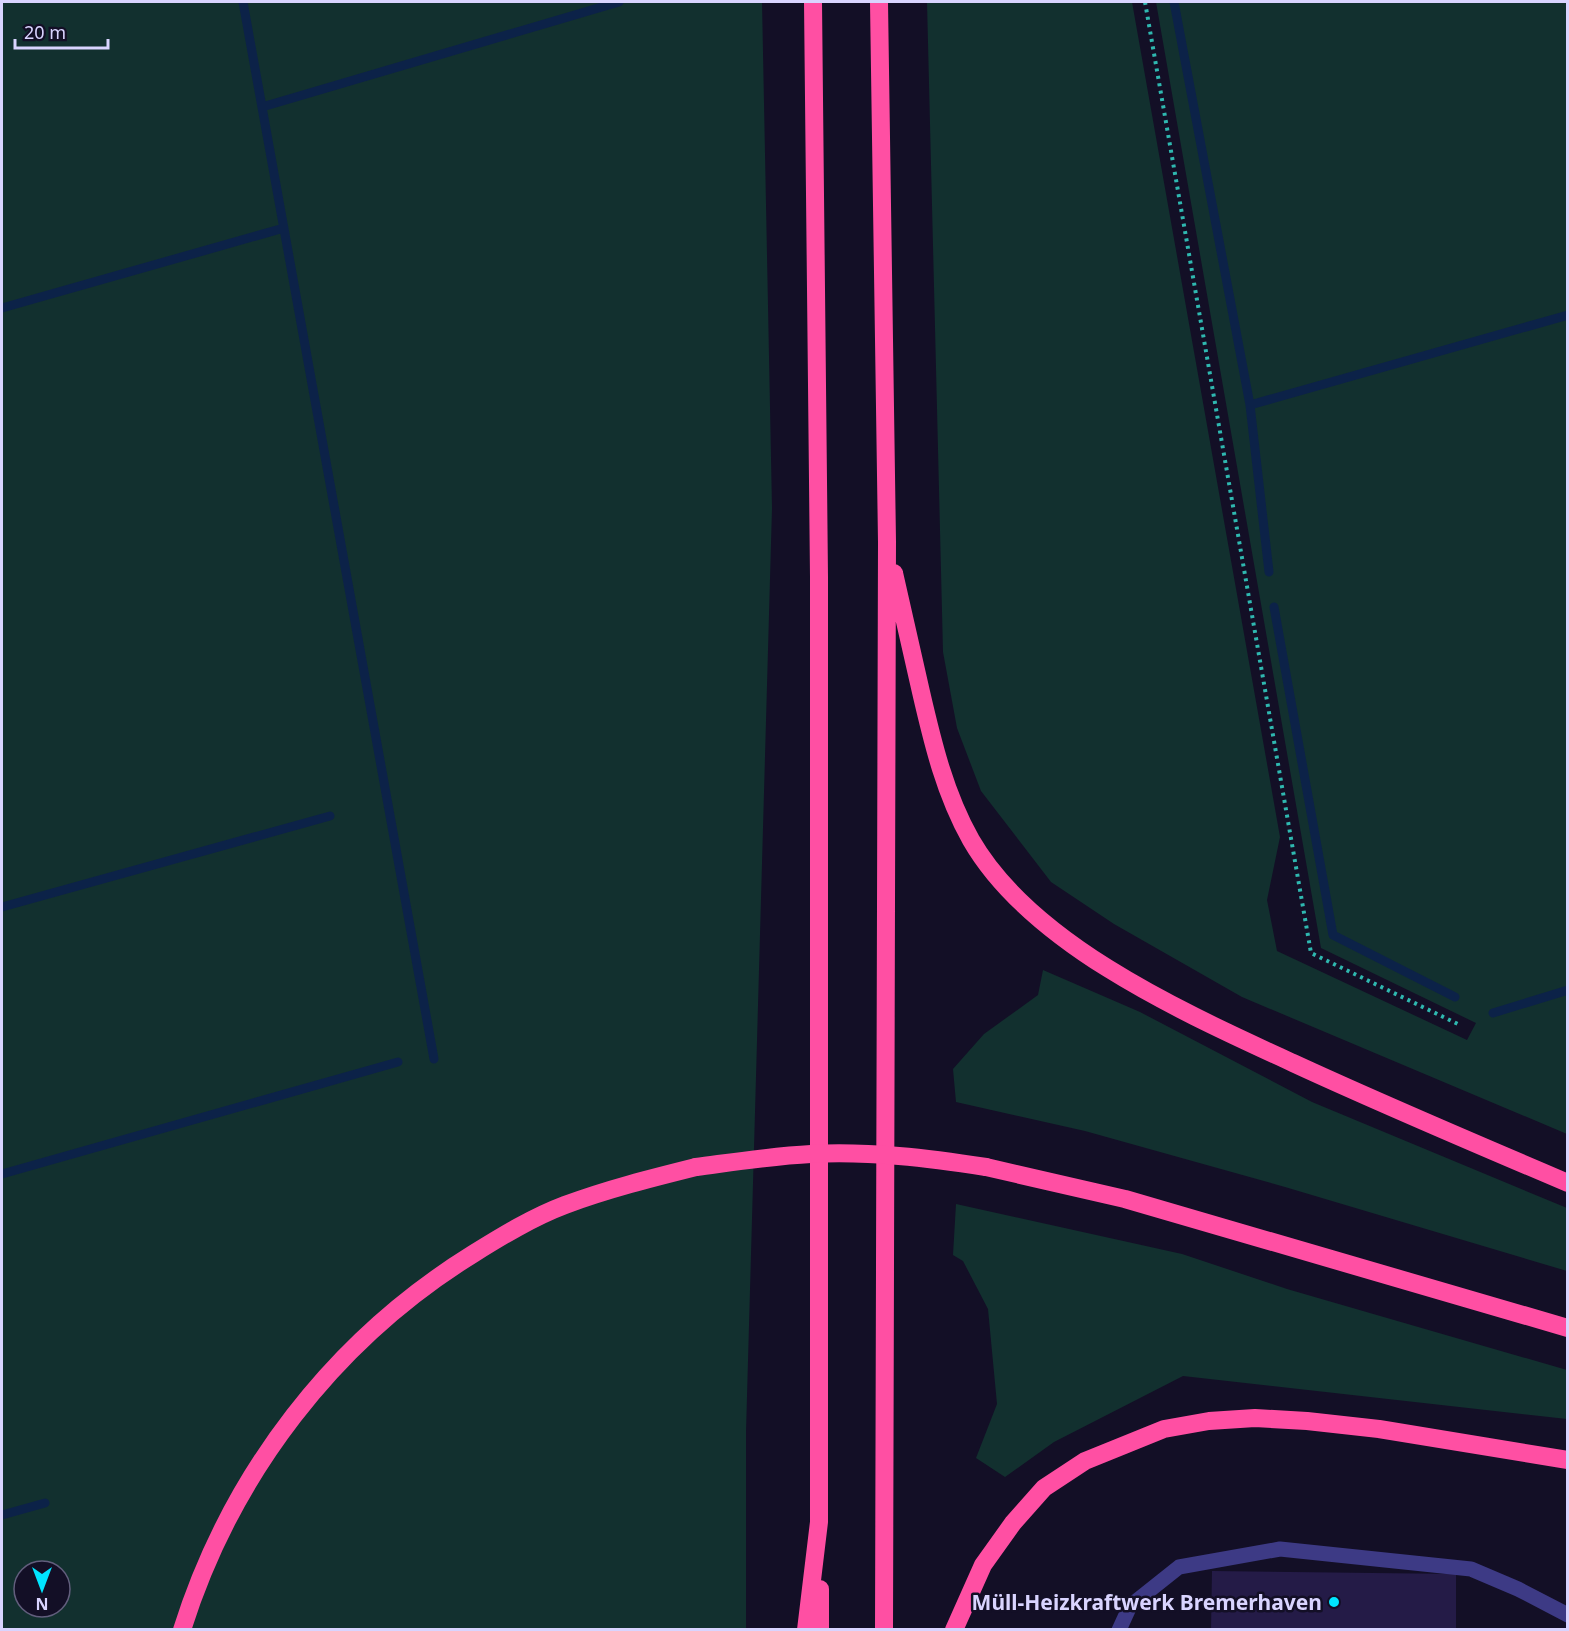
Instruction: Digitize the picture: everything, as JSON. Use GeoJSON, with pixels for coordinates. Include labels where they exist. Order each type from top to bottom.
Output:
{"type":"FeatureCollection","features":[{"type":"Feature","properties":{"kind":"highway"},"geometry":{"type":"LineString","coordinates":[[813,2],[819,505],[820,1629]]}},
{"type":"Feature","properties":{"kind":"highway"},"geometry":{"type":"LineString","coordinates":[[879,2],[887,542],[884,1629]]}},
{"type":"Feature","properties":{"kind":"highway"},"geometry":{"type":"LineString","coordinates":[[887,542],[938,765],[953,805],[972,843],[999,878],[1026,907],[1064,939],[1162,1000],[1336,1083],[1568,1183]]}},
{"type":"Feature","properties":{"kind":"highway"},"geometry":{"type":"LineString","coordinates":[[182,1629],[193,1595],[220,1531],[254,1471],[293,1414],[338,1362],[388,1314],[453,1266],[502,1236],[564,1205],[629,1183],[696,1167],[812,1154],[870,1154],[928,1158],[986,1167],[1125,1199],[1568,1328]]}},
{"type":"Feature","properties":{"kind":"highway"},"geometry":{"type":"LineString","coordinates":[[954,1629],[983,1565],[1013,1523],[1044,1488],[1084,1461],[1164,1429],[1209,1421],[1255,1418],[1307,1421],[1379,1429],[1568,1460]]}},
{"type":"Feature","properties":{"kind":"highway"},"geometry":{"type":"LineString","coordinates":[[806,1629],[819,1522]]}},
{"type":"Feature","properties":{"kind":"lane"},"geometry":{"type":"LineString","coordinates":[[1119,1629],[1130,1606],[1179,1567],[1280,1549],[1471,1569],[1518,1589],[1568,1615]]}},
{"type":"Feature","properties":{"kind":"path"},"geometry":{"type":"LineString","coordinates":[[1145,2],[1311,952],[1460,1025]]}},
{"type":"Feature","properties":{"kind":"green space"},"geometry":{"type":"Polygon","coordinates":[[[2,2],[762,2],[772,508],[746,1432],[746,1629],[2,1629],[2,2]]]}},
{"type":"Feature","properties":{"kind":"green space"},"geometry":{"type":"Polygon","coordinates":[[[927,2],[1132,2],[1280,837],[1267,900],[1277,951],[1467,1040],[1476,1023],[1321,948],[1156,2],[1567,2],[1567,1134],[1242,997],[1114,924],[1051,882],[981,791],[957,728],[943,652],[927,2]]]}},
{"type":"Feature","properties":{"kind":"green space"},"geometry":{"type":"Polygon","coordinates":[[[1043,970],[1140,1012],[1312,1102],[1567,1208],[1567,1271],[1285,1187],[1085,1131],[956,1102],[953,1069],[984,1034],[1038,995],[1043,970]]]}},
{"type":"Feature","properties":{"kind":"green space"},"geometry":{"type":"Polygon","coordinates":[[[956,1204],[1182,1254],[1287,1289],[1567,1370],[1567,1419],[1183,1376],[1054,1442],[1005,1477],[976,1458],[997,1404],[988,1309],[963,1261],[953,1255],[956,1204]]]}},
{"type":"Feature","properties":{"kind":"building","name":"Müll-Heizkraftwerk Bremerhaven"},"geometry":{"type":"Polygon","coordinates":[[[1212,1571],[1456,1574],[1456,1630],[1211,1630],[1212,1571]]]}},
{"type":"Feature","properties":{"kind":"waterway"},"geometry":{"type":"LineString","coordinates":[[243,2],[434,1059]]}},
{"type":"Feature","properties":{"kind":"waterway"},"geometry":{"type":"LineString","coordinates":[[262,107],[619,2]]}},
{"type":"Feature","properties":{"kind":"waterway"},"geometry":{"type":"LineString","coordinates":[[1174,2],[1250,405],[1568,315]]}},
{"type":"Feature","properties":{"kind":"waterway"},"geometry":{"type":"LineString","coordinates":[[2,308],[284,228]]}},
{"type":"Feature","properties":{"kind":"waterway"},"geometry":{"type":"LineString","coordinates":[[1250,405],[1269,572]]}},
{"type":"Feature","properties":{"kind":"waterway"},"geometry":{"type":"LineString","coordinates":[[1274,607],[1333,935],[1455,997]]}},
{"type":"Feature","properties":{"kind":"waterway"},"geometry":{"type":"LineString","coordinates":[[2,907],[330,816]]}},
{"type":"Feature","properties":{"kind":"waterway"},"geometry":{"type":"LineString","coordinates":[[1493,1013],[1568,990]]}},
{"type":"Feature","properties":{"kind":"waterway"},"geometry":{"type":"LineString","coordinates":[[2,1174],[398,1062]]}},
{"type":"Feature","properties":{"kind":"waterway"},"geometry":{"type":"LineString","coordinates":[[2,1515],[45,1503]]}},
{"type":"Feature","properties":{"kind":"place","name":"Müll-Heizkraftwerk Bremerhaven"},"geometry":{"type":"Point","coordinates":[1334,1602]}}]}
